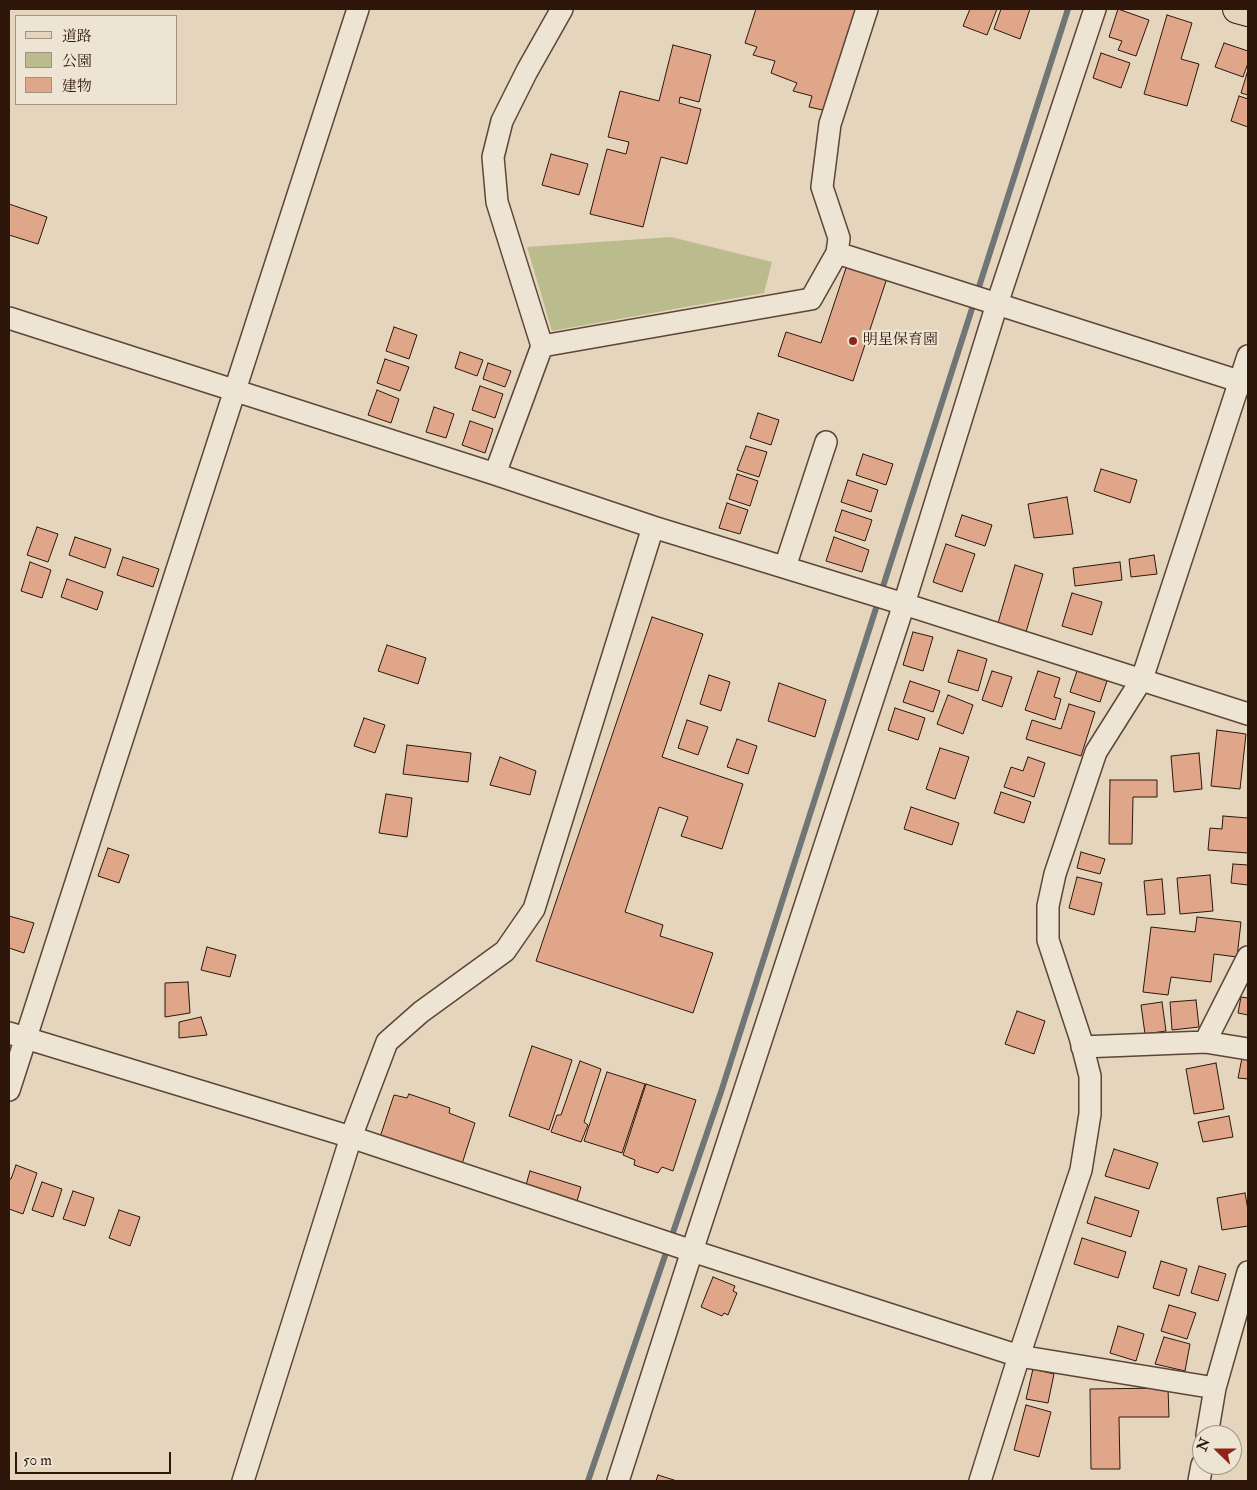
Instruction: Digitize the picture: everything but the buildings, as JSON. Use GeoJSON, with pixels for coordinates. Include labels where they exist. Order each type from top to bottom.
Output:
{"type":"FeatureCollection","features":[{"type":"Feature","properties":{"kind":"main road"},"geometry":{"type":"LineString","coordinates":[[1237,9],[1248,12]]}},
{"type":"Feature","properties":{"kind":"street"},"geometry":{"type":"LineString","coordinates":[[9,1090],[17,1035],[234,391],[358,9]]}},
{"type":"Feature","properties":{"kind":"street"},"geometry":{"type":"LineString","coordinates":[[495,474],[542,346],[497,202],[493,157],[502,121],[527,71],[562,9]]}},
{"type":"Feature","properties":{"kind":"street"},"geometry":{"type":"LineString","coordinates":[[542,346],[811,299],[837,253],[839,238],[822,187],[823,178],[830,124],[867,9]]}},
{"type":"Feature","properties":{"kind":"street"},"geometry":{"type":"LineString","coordinates":[[618,1481],[687,1249],[904,604],[998,304],[1095,9]]}},
{"type":"Feature","properties":{"kind":"street"},"geometry":{"type":"LineString","coordinates":[[837,253],[1244,383]]}},
{"type":"Feature","properties":{"kind":"street"},"geometry":{"type":"LineString","coordinates":[[9,318],[653,526],[1248,714]]}},
{"type":"Feature","properties":{"kind":"street"},"geometry":{"type":"LineString","coordinates":[[980,1481],[1019,1356],[1081,1170],[1090,1114],[1090,1076],[1048,940],[1048,906],[1055,874],[1096,752],[1142,679],[1244,383],[1248,356]]}},
{"type":"Feature","properties":{"kind":"street"},"geometry":{"type":"LineString","coordinates":[[785,567],[826,442]]}},
{"type":"Feature","properties":{"kind":"street"},"geometry":{"type":"LineString","coordinates":[[243,1481],[351,1137],[387,1042],[421,1012],[505,951],[534,909],[653,526]]}},
{"type":"Feature","properties":{"kind":"street"},"geometry":{"type":"LineString","coordinates":[[1205,1042],[1248,957]]}},
{"type":"Feature","properties":{"kind":"street"},"geometry":{"type":"LineString","coordinates":[[17,1035],[351,1137],[687,1249],[1019,1356],[1215,1388]]}},
{"type":"Feature","properties":{"kind":"street"},"geometry":{"type":"LineString","coordinates":[[1082,1047],[1205,1042],[1248,1049]]}},
{"type":"Feature","properties":{"kind":"street"},"geometry":{"type":"LineString","coordinates":[[1209,1425],[1215,1388],[1248,1272]]}},
{"type":"Feature","properties":{"kind":"green space"},"geometry":{"type":"Polygon","coordinates":[[[671,237],[772,262],[764,293],[552,331],[527,247],[671,237]]]}},
{"type":"Feature","properties":{"kind":"waterway"},"geometry":{"type":"LineString","coordinates":[[588,1481],[721,1092],[1068,9]]}},
{"type":"Feature","properties":{"kind":"place","name":"明星保育園"},"geometry":{"type":"Point","coordinates":[853,341]}}]}
